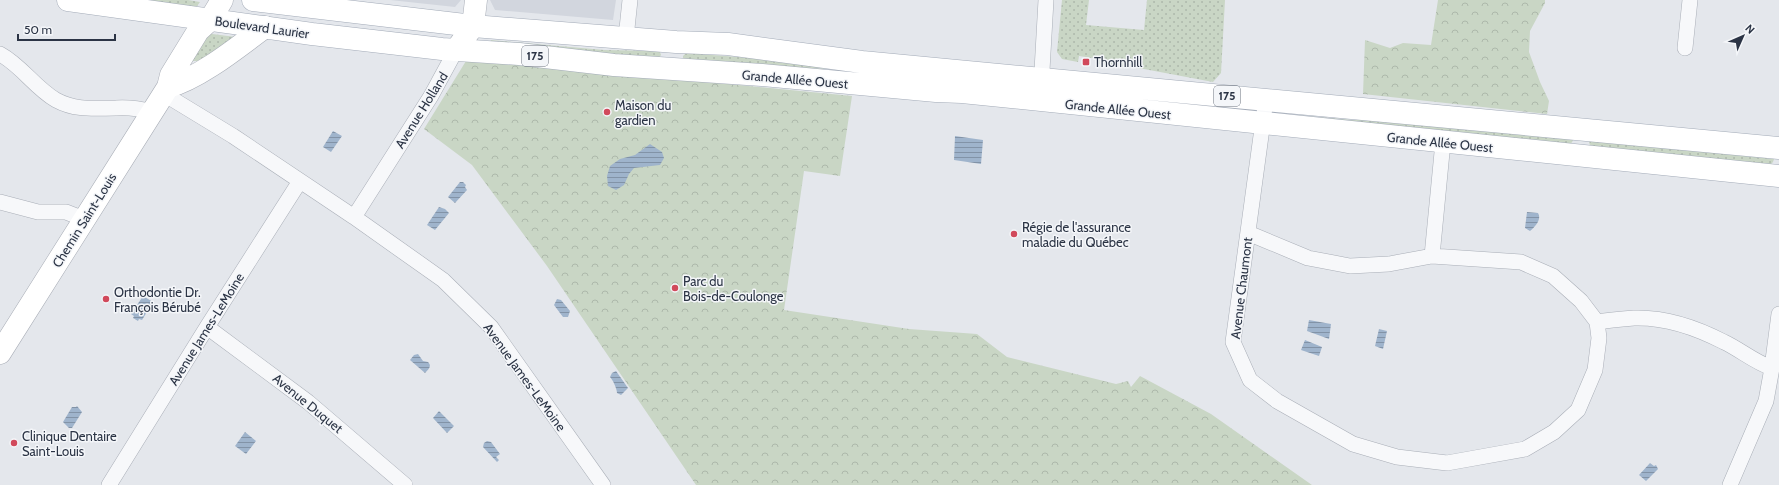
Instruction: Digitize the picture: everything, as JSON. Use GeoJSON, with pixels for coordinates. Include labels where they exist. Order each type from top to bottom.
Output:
{"type":"FeatureCollection","features":[{"type":"Feature","properties":{"kind":"main road","name":"Boulevard Laurier"},"geometry":{"type":"LineString","coordinates":[[68,0],[312,34],[456,50]]}},
{"type":"Feature","properties":{"kind":"main road","name":"Chemin Saint-Louis"},"geometry":{"type":"LineString","coordinates":[[0,353],[162,98],[171,75],[198,31],[210,20],[222,0]]}},
{"type":"Feature","properties":{"kind":"main road","name":"Boulevard Laurier"},"geometry":{"type":"LineString","coordinates":[[253,0],[313,4],[473,26]]}},
{"type":"Feature","properties":{"kind":"main road","name":"Avenue Holland"},"geometry":{"type":"LineString","coordinates":[[456,50],[473,26],[476,0]]}},
{"type":"Feature","properties":{"kind":"main road","name":"Grande Allée Ouest"},"geometry":{"type":"LineString","coordinates":[[473,26],[728,44],[862,62],[1779,148]]}},
{"type":"Feature","properties":{"kind":"main road"},"geometry":{"type":"LineString","coordinates":[[162,98],[179,84],[265,27]]}},
{"type":"Feature","properties":{"kind":"main road","name":"Grande Allée Ouest"},"geometry":{"type":"LineString","coordinates":[[456,50],[519,54],[614,65],[762,75],[1040,101],[1779,176]]}},
{"type":"Feature","properties":{"kind":"main road"},"geometry":{"type":"LineString","coordinates":[[1580,156],[1583,129]]}},
{"type":"Feature","properties":{"kind":"street"},"geometry":{"type":"LineString","coordinates":[[626,38],[630,0]]}},
{"type":"Feature","properties":{"kind":"street"},"geometry":{"type":"LineString","coordinates":[[1040,101],[1046,0]]}},
{"type":"Feature","properties":{"kind":"street"},"geometry":{"type":"LineString","coordinates":[[1685,48],[1690,0]]}},
{"type":"Feature","properties":{"kind":"street","name":"Avenue Holland"},"geometry":{"type":"LineString","coordinates":[[354,217],[431,96],[456,50]]}},
{"type":"Feature","properties":{"kind":"street"},"geometry":{"type":"LineString","coordinates":[[0,54],[16,64],[34,82],[57,101],[86,109],[140,109],[162,98]]}},
{"type":"Feature","properties":{"kind":"street","name":"Avenue James-LeMoine"},"geometry":{"type":"LineString","coordinates":[[162,98],[233,136],[354,217],[443,280],[490,327],[603,485]]}},
{"type":"Feature","properties":{"kind":"street","name":"Avenue Chaumont"},"geometry":{"type":"LineString","coordinates":[[1266,99],[1264,123],[1233,342],[1250,380],[1277,401],[1353,444],[1397,457],[1447,463],[1525,449],[1554,432],[1578,410],[1595,370],[1599,338],[1597,322]]}},
{"type":"Feature","properties":{"kind":"street"},"geometry":{"type":"LineString","coordinates":[[1432,256],[1443,142]]}},
{"type":"Feature","properties":{"kind":"street","name":"Avenue James-LeMoine"},"geometry":{"type":"LineString","coordinates":[[115,483],[207,327],[300,181]]}},
{"type":"Feature","properties":{"kind":"street"},"geometry":{"type":"LineString","coordinates":[[0,202],[38,212],[66,212],[84,220]]}},
{"type":"Feature","properties":{"kind":"street"},"geometry":{"type":"LineString","coordinates":[[1248,233],[1308,258],[1350,266],[1389,264],[1432,256],[1521,262],[1553,276],[1581,301],[1597,322],[1635,318],[1662,320],[1689,327],[1725,342],[1761,364],[1772,368]]}},
{"type":"Feature","properties":{"kind":"street"},"geometry":{"type":"LineString","coordinates":[[1730,485],[1766,401],[1779,314]]}},
{"type":"Feature","properties":{"kind":"street","name":"Avenue Duquet"},"geometry":{"type":"LineString","coordinates":[[207,327],[308,402],[405,485]]}},
{"type":"Feature","properties":{"kind":"shaded area"},"geometry":{"type":"Polygon","coordinates":[[[390,0],[461,0],[455,7],[390,0]]]}},
{"type":"Feature","properties":{"kind":"shaded area"},"geometry":{"type":"Polygon","coordinates":[[[490,0],[616,0],[613,20],[495,10],[490,0]]]}},
{"type":"Feature","properties":{"kind":"green space"},"geometry":{"type":"Polygon","coordinates":[[[132,0],[188,0],[200,2],[195,9],[132,0]]]}},
{"type":"Feature","properties":{"kind":"green space"},"geometry":{"type":"Polygon","coordinates":[[[1062,0],[1089,0],[1086,25],[1144,30],[1147,0],[1225,0],[1221,73],[1213,82],[1144,69],[1099,64],[1099,59],[1079,56],[1078,62],[1062,59],[1057,52],[1062,0]]]}},
{"type":"Feature","properties":{"kind":"green space"},"geometry":{"type":"Polygon","coordinates":[[[1438,0],[1545,0],[1545,3],[1530,31],[1529,52],[1549,101],[1547,114],[1363,94],[1365,40],[1390,48],[1403,43],[1431,45],[1438,0]]]}},
{"type":"Feature","properties":{"kind":"green space"},"geometry":{"type":"Polygon","coordinates":[[[204,33],[236,37],[199,61],[192,61],[204,33]]]}},
{"type":"Feature","properties":{"kind":"green space"},"geometry":{"type":"Polygon","coordinates":[[[491,40],[604,50],[657,51],[660,52],[661,55],[658,59],[490,42],[491,40]]]}},
{"type":"Feature","properties":{"kind":"green space"},"geometry":{"type":"Polygon","coordinates":[[[686,53],[844,65],[843,68],[808,69],[683,59],[683,56],[686,53]]]}},
{"type":"Feature","properties":{"kind":"green space","name":"Parc du Bois-de-Coulonge"},"geometry":{"type":"Polygon","coordinates":[[[466,61],[573,69],[852,96],[840,176],[804,171],[784,310],[909,329],[977,334],[1007,357],[1116,384],[1128,381],[1131,387],[1140,376],[1211,414],[1312,485],[696,485],[547,266],[472,165],[424,129],[466,61]]]}},
{"type":"Feature","properties":{"kind":"green space"},"geometry":{"type":"Polygon","coordinates":[[[1282,115],[1353,120],[1394,118],[1574,139],[1570,145],[1282,115]]]}},
{"type":"Feature","properties":{"kind":"green space"},"geometry":{"type":"Polygon","coordinates":[[[1589,140],[1774,159],[1770,165],[1590,147],[1589,140]]]}},
{"type":"Feature","properties":{"kind":"water"},"geometry":{"type":"Polygon","coordinates":[[[333,131],[342,136],[331,152],[323,147],[333,131]]]}},
{"type":"Feature","properties":{"kind":"water"},"geometry":{"type":"Polygon","coordinates":[[[955,136],[983,140],[981,164],[954,160],[955,136]]]}},
{"type":"Feature","properties":{"kind":"water"},"geometry":{"type":"Polygon","coordinates":[[[650,144],[662,152],[664,158],[660,165],[634,168],[629,174],[624,185],[616,190],[608,186],[607,176],[610,166],[620,159],[635,155],[650,144]]]}},
{"type":"Feature","properties":{"kind":"water"},"geometry":{"type":"Polygon","coordinates":[[[460,182],[463,182],[466,185],[465,187],[467,190],[455,203],[448,197],[460,182]]]}},
{"type":"Feature","properties":{"kind":"water"},"geometry":{"type":"Polygon","coordinates":[[[439,207],[445,209],[449,213],[435,230],[427,225],[439,207]]]}},
{"type":"Feature","properties":{"kind":"water"},"geometry":{"type":"Polygon","coordinates":[[[1527,212],[1538,213],[1539,215],[1537,223],[1530,231],[1525,228],[1527,212]]]}},
{"type":"Feature","properties":{"kind":"water"},"geometry":{"type":"Polygon","coordinates":[[[143,296],[153,302],[142,320],[139,319],[138,321],[133,318],[134,316],[131,314],[143,296]]]}},
{"type":"Feature","properties":{"kind":"water"},"geometry":{"type":"Polygon","coordinates":[[[557,299],[561,300],[570,311],[568,317],[563,317],[554,305],[557,299]]]}},
{"type":"Feature","properties":{"kind":"water"},"geometry":{"type":"Polygon","coordinates":[[[1309,320],[1331,324],[1329,339],[1307,331],[1309,320]]]}},
{"type":"Feature","properties":{"kind":"water"},"geometry":{"type":"Polygon","coordinates":[[[1379,329],[1387,331],[1383,349],[1375,346],[1379,329]]]}},
{"type":"Feature","properties":{"kind":"water"},"geometry":{"type":"Polygon","coordinates":[[[1305,340],[1322,347],[1319,356],[1301,350],[1305,340]]]}},
{"type":"Feature","properties":{"kind":"water"},"geometry":{"type":"Polygon","coordinates":[[[418,354],[423,361],[428,362],[430,365],[429,369],[425,373],[410,360],[414,355],[418,354]]]}},
{"type":"Feature","properties":{"kind":"water"},"geometry":{"type":"Polygon","coordinates":[[[616,371],[628,388],[621,395],[617,393],[615,385],[610,377],[612,373],[616,371]]]}},
{"type":"Feature","properties":{"kind":"water"},"geometry":{"type":"Polygon","coordinates":[[[77,406],[82,412],[72,428],[69,428],[63,422],[72,407],[77,406]]]}},
{"type":"Feature","properties":{"kind":"water"},"geometry":{"type":"Polygon","coordinates":[[[439,411],[454,426],[447,433],[433,418],[439,411]]]}},
{"type":"Feature","properties":{"kind":"water"},"geometry":{"type":"Polygon","coordinates":[[[245,432],[256,441],[246,454],[235,446],[245,432]]]}},
{"type":"Feature","properties":{"kind":"water"},"geometry":{"type":"Polygon","coordinates":[[[487,441],[491,442],[500,454],[496,457],[499,460],[497,462],[483,447],[484,443],[487,441]]]}},
{"type":"Feature","properties":{"kind":"water"},"geometry":{"type":"Polygon","coordinates":[[[1650,463],[1654,466],[1656,465],[1658,469],[1646,481],[1639,475],[1650,463]]]}},
{"type":"Feature","properties":{"kind":"place","name":"Thornhill"},"geometry":{"type":"Point","coordinates":[1086,62]}},
{"type":"Feature","properties":{"kind":"place","name":"Maison du gardien"},"geometry":{"type":"Point","coordinates":[607,112]}},
{"type":"Feature","properties":{"kind":"place","name":"Régie de l'assurance maladie du Québec"},"geometry":{"type":"Point","coordinates":[1014,234]}},
{"type":"Feature","properties":{"kind":"place","name":"Parc du Bois-de-Coulonge"},"geometry":{"type":"Point","coordinates":[675,288]}},
{"type":"Feature","properties":{"kind":"place","name":"Orthodontie Dr. François Bérubé"},"geometry":{"type":"Point","coordinates":[106,299]}},
{"type":"Feature","properties":{"kind":"place","name":"Clinique Dentaire Saint-Louis"},"geometry":{"type":"Point","coordinates":[14,443]}}]}
